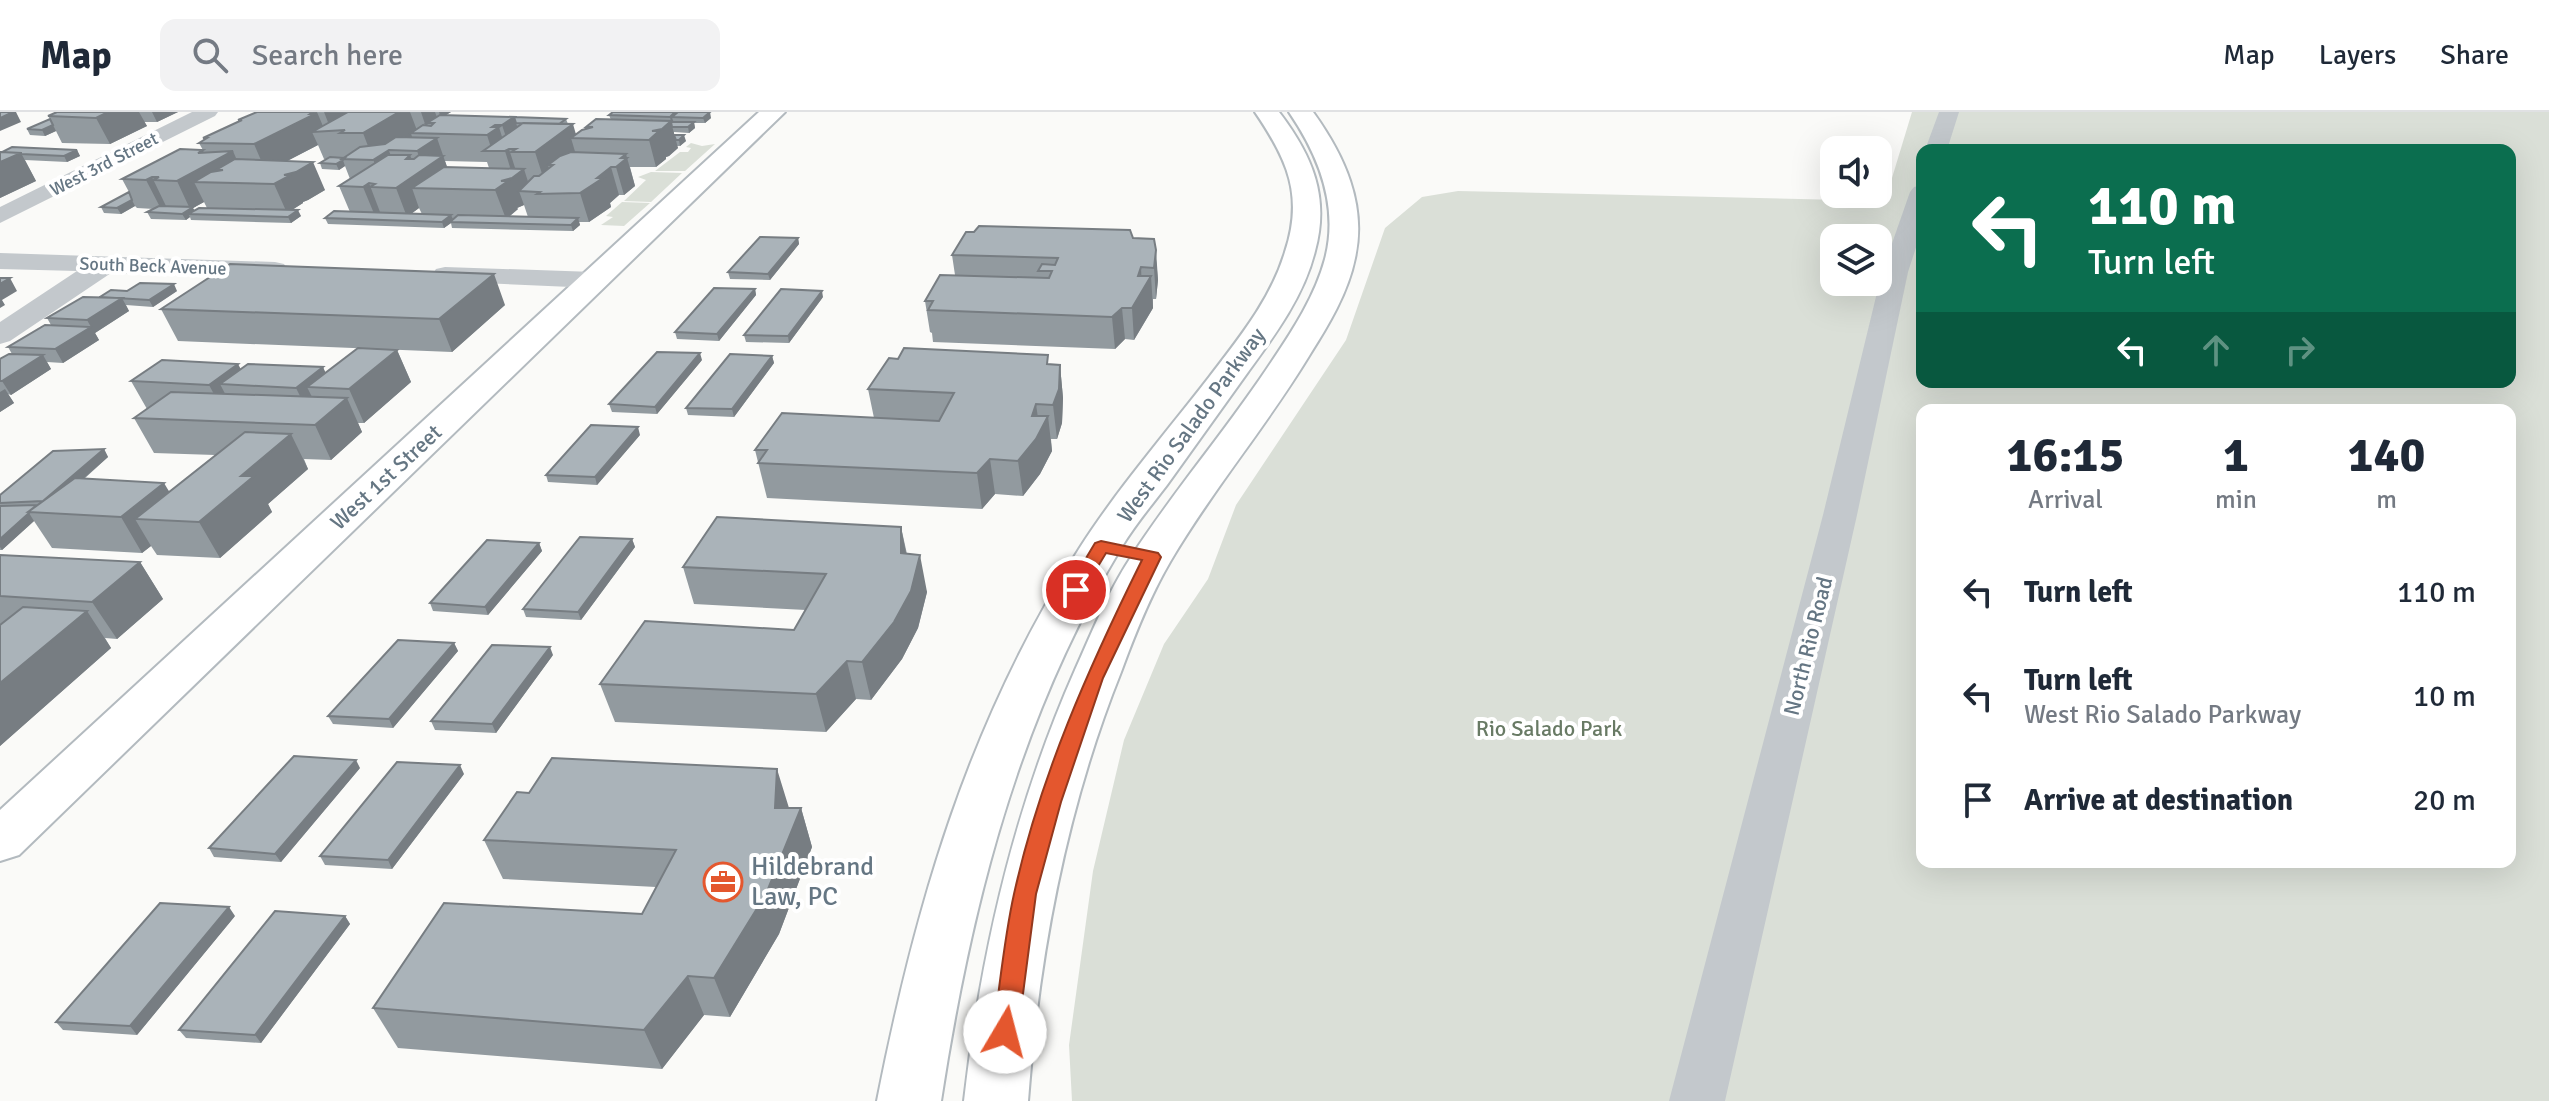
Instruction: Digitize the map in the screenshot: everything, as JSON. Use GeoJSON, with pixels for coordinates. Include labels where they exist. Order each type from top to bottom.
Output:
{"type":"FeatureCollection","features":[{"type":"Feature","properties":{"kind":"main road","name":"West 1st Street"},"geometry":{"type":"LineString","coordinates":[[0,841],[773,112]]}},
{"type":"Feature","properties":{"kind":"main road","name":"West Rio Salado Parkway"},"geometry":{"type":"LineString","coordinates":[[909,1101],[946,917],[994,755],[1051,633],[1101,546],[1256,338],[1280,302],[1298,261],[1308,223],[1304,184],[1293,151],[1267,112]]}},
{"type":"Feature","properties":{"kind":"main road","name":"West Rio Salado Parkway"},"geometry":{"type":"LineString","coordinates":[[996,1101],[1025,894],[1050,802],[1094,678],[1152,557],[1282,374],[1312,323],[1340,258],[1343,223],[1339,185],[1320,138],[1301,112]]}},
{"type":"Feature","properties":{"kind":"main road"},"geometry":{"type":"LineString","coordinates":[[1101,546],[1152,557]]}},
{"type":"Feature","properties":{"kind":"street","name":"West 3rd Street"},"geometry":{"type":"LineString","coordinates":[[0,216],[208,112]]}},
{"type":"Feature","properties":{"kind":"street"},"geometry":{"type":"LineString","coordinates":[[1938,144],[1949,112]]}},
{"type":"Feature","properties":{"kind":"street","name":"North Rio Road"},"geometry":{"type":"LineString","coordinates":[[1697,1101],[1840,515],[1895,272],[1916,210]]}},
{"type":"Feature","properties":{"kind":"street","name":"South Beck Avenue"},"geometry":{"type":"LineString","coordinates":[[0,261],[295,270]]}},
{"type":"Feature","properties":{"kind":"street"},"geometry":{"type":"LineString","coordinates":[[0,335],[106,264]]}},
{"type":"Feature","properties":{"kind":"street"},"geometry":{"type":"LineString","coordinates":[[417,274],[594,280]]}},
{"type":"Feature","properties":{"kind":"green space","name":"Rio Salado Park"},"geometry":{"type":"Polygon","coordinates":[[[1912,112],[2549,112],[2549,1101],[1072,1101],[1069,1045],[1093,871],[1124,740],[1164,644],[1208,579],[1236,505],[1346,340],[1385,228],[1422,197],[1458,191],[1820,199],[1820,208],[1892,208],[1892,178],[1912,112]]]}},
{"type":"Feature","properties":{"kind":"green space"},"geometry":{"type":"Polygon","coordinates":[[[691,143],[702,146],[715,144],[685,171],[655,171],[680,152],[688,152],[691,148],[686,147],[691,143]]]}},
{"type":"Feature","properties":{"kind":"green space"},"geometry":{"type":"Polygon","coordinates":[[[651,172],[682,173],[651,202],[624,201],[646,180],[638,177],[651,172]]]}},
{"type":"Feature","properties":{"kind":"green space"},"geometry":{"type":"Polygon","coordinates":[[[622,202],[650,203],[624,226],[601,225],[613,217],[606,216],[622,202]]]}},
{"type":"Feature","properties":{"kind":"building"},"geometry":{"type":"Polygon","coordinates":[[[57,112],[108,112],[96,118],[48,116],[57,112]]]}},
{"type":"Feature","properties":{"kind":"building"},"geometry":{"type":"Polygon","coordinates":[[[257,112],[315,114],[254,144],[199,143],[207,138],[203,138],[257,112]]]}},
{"type":"Feature","properties":{"kind":"building"},"geometry":{"type":"Polygon","coordinates":[[[348,112],[399,112],[363,133],[340,133],[345,130],[312,132],[348,112]]]}},
{"type":"Feature","properties":{"kind":"building"},"geometry":{"type":"Polygon","coordinates":[[[613,112],[675,112],[670,117],[609,115],[613,112]]]}},
{"type":"Feature","properties":{"kind":"building"},"geometry":{"type":"Polygon","coordinates":[[[678,112],[710,112],[703,118],[672,117],[678,112]]]}},
{"type":"Feature","properties":{"kind":"building"},"geometry":{"type":"Polygon","coordinates":[[[440,115],[514,117],[492,127],[499,127],[487,135],[411,133],[423,125],[431,126],[434,123],[427,123],[440,115]]]}},
{"type":"Feature","properties":{"kind":"building"},"geometry":{"type":"Polygon","coordinates":[[[514,117],[566,119],[559,124],[516,123],[514,117]]]}},
{"type":"Feature","properties":{"kind":"building"},"geometry":{"type":"Polygon","coordinates":[[[50,119],[53,125],[42,130],[27,129],[50,119]]]}},
{"type":"Feature","properties":{"kind":"building"},"geometry":{"type":"Polygon","coordinates":[[[596,119],[671,121],[662,129],[652,131],[659,131],[649,140],[571,138],[593,127],[586,127],[596,119]]]}},
{"type":"Feature","properties":{"kind":"building"},"geometry":{"type":"Polygon","coordinates":[[[671,122],[694,122],[688,127],[672,127],[671,122]]]}},
{"type":"Feature","properties":{"kind":"building"},"geometry":{"type":"Polygon","coordinates":[[[523,123],[573,124],[535,152],[511,152],[516,149],[483,151],[523,123]]]}},
{"type":"Feature","properties":{"kind":"building"},"geometry":{"type":"Polygon","coordinates":[[[396,137],[437,138],[417,151],[389,150],[373,160],[342,159],[360,147],[385,144],[396,137]]]}},
{"type":"Feature","properties":{"kind":"building"},"geometry":{"type":"Polygon","coordinates":[[[12,147],[77,150],[64,156],[2,152],[12,147]]]}},
{"type":"Feature","properties":{"kind":"building"},"geometry":{"type":"Polygon","coordinates":[[[180,149],[203,150],[198,153],[233,151],[177,181],[153,180],[159,177],[122,179],[180,149]]]}},
{"type":"Feature","properties":{"kind":"building"},"geometry":{"type":"Polygon","coordinates":[[[0,152],[21,153],[0,162],[0,152]]]}},
{"type":"Feature","properties":{"kind":"building"},"geometry":{"type":"Polygon","coordinates":[[[571,152],[626,154],[621,158],[627,158],[580,193],[537,194],[540,192],[519,191],[560,156],[571,152]]]}},
{"type":"Feature","properties":{"kind":"building"},"geometry":{"type":"Polygon","coordinates":[[[388,155],[410,155],[406,159],[419,155],[443,156],[396,188],[370,187],[375,184],[369,183],[363,187],[339,186],[388,155]]]}},
{"type":"Feature","properties":{"kind":"building"},"geometry":{"type":"Polygon","coordinates":[[[330,157],[344,158],[336,164],[320,163],[330,157]]]}},
{"type":"Feature","properties":{"kind":"building"},"geometry":{"type":"Polygon","coordinates":[[[235,159],[313,162],[284,175],[291,175],[274,184],[194,182],[211,172],[223,170],[216,170],[235,159]]]}},
{"type":"Feature","properties":{"kind":"building"},"geometry":{"type":"Polygon","coordinates":[[[444,167],[524,169],[512,178],[501,181],[508,181],[495,190],[412,188],[444,167]]]}},
{"type":"Feature","properties":{"kind":"building"},"geometry":{"type":"Polygon","coordinates":[[[129,192],[132,200],[117,208],[101,207],[129,192]]]}},
{"type":"Feature","properties":{"kind":"building"},"geometry":{"type":"Polygon","coordinates":[[[159,206],[193,207],[182,214],[147,212],[159,206]]]}},
{"type":"Feature","properties":{"kind":"building"},"geometry":{"type":"Polygon","coordinates":[[[199,208],[298,210],[288,217],[188,214],[199,208]]]}},
{"type":"Feature","properties":{"kind":"building"},"geometry":{"type":"Polygon","coordinates":[[[334,211],[451,215],[442,222],[325,218],[334,211]]]}},
{"type":"Feature","properties":{"kind":"building"},"geometry":{"type":"Polygon","coordinates":[[[458,215],[578,218],[571,225],[450,222],[458,215]]]}},
{"type":"Feature","properties":{"kind":"building"},"geometry":{"type":"Polygon","coordinates":[[[979,226],[1130,230],[1133,238],[1154,239],[1154,268],[1141,267],[1138,276],[1151,276],[1132,308],[1122,308],[1112,317],[928,310],[933,301],[925,301],[940,275],[1049,278],[1052,271],[1038,271],[1042,264],[1055,265],[1058,258],[952,255],[966,232],[974,232],[979,226]]]}},
{"type":"Feature","properties":{"kind":"building"},"geometry":{"type":"Polygon","coordinates":[[[760,237],[798,238],[768,274],[728,272],[760,237]]]}},
{"type":"Feature","properties":{"kind":"building"},"geometry":{"type":"Polygon","coordinates":[[[230,264],[494,274],[439,319],[161,309],[230,264]]]}},
{"type":"Feature","properties":{"kind":"building"},"geometry":{"type":"Polygon","coordinates":[[[140,283],[174,284],[149,300],[100,297],[111,290],[127,291],[140,283]]]}},
{"type":"Feature","properties":{"kind":"building"},"geometry":{"type":"Polygon","coordinates":[[[714,288],[755,289],[717,334],[675,332],[714,288]]]}},
{"type":"Feature","properties":{"kind":"building"},"geometry":{"type":"Polygon","coordinates":[[[781,289],[822,291],[788,336],[744,335],[781,289]]]}},
{"type":"Feature","properties":{"kind":"building"},"geometry":{"type":"Polygon","coordinates":[[[83,297],[122,298],[87,320],[47,318],[83,297]]]}},
{"type":"Feature","properties":{"kind":"building"},"geometry":{"type":"Polygon","coordinates":[[[45,325],[91,327],[55,349],[8,347],[45,325]]]}},
{"type":"Feature","properties":{"kind":"building"},"geometry":{"type":"Polygon","coordinates":[[[358,348],[397,350],[349,389],[307,387],[358,348]]]}},
{"type":"Feature","properties":{"kind":"building"},"geometry":{"type":"Polygon","coordinates":[[[904,348],[1048,355],[1047,364],[1060,365],[1059,389],[1053,405],[1036,404],[1032,416],[1048,416],[1036,439],[1018,461],[990,459],[977,473],[758,463],[767,450],[755,450],[782,413],[939,421],[954,393],[868,389],[889,358],[898,359],[904,348]]]}},
{"type":"Feature","properties":{"kind":"building"},"geometry":{"type":"Polygon","coordinates":[[[657,352],[700,353],[655,407],[609,404],[657,352]]]}},
{"type":"Feature","properties":{"kind":"building"},"geometry":{"type":"Polygon","coordinates":[[[9,354],[43,355],[0,381],[0,359],[9,354]]]}},
{"type":"Feature","properties":{"kind":"building"},"geometry":{"type":"Polygon","coordinates":[[[730,354],[772,356],[732,409],[686,408],[730,354]]]}},
{"type":"Feature","properties":{"kind":"building"},"geometry":{"type":"Polygon","coordinates":[[[162,360],[238,364],[209,385],[131,381],[162,360]]]}},
{"type":"Feature","properties":{"kind":"building"},"geometry":{"type":"Polygon","coordinates":[[[248,364],[323,367],[296,388],[220,384],[248,364]]]}},
{"type":"Feature","properties":{"kind":"building"},"geometry":{"type":"Polygon","coordinates":[[[171,392],[347,398],[315,425],[134,418],[171,392]]]}},
{"type":"Feature","properties":{"kind":"building"},"geometry":{"type":"Polygon","coordinates":[[[591,425],[638,427],[595,477],[546,475],[591,425]]]}},
{"type":"Feature","properties":{"kind":"building"},"geometry":{"type":"Polygon","coordinates":[[[245,432],[291,434],[241,476],[254,476],[199,522],[135,519],[245,432]]]}},
{"type":"Feature","properties":{"kind":"building"},"geometry":{"type":"Polygon","coordinates":[[[104,449],[43,501],[0,503],[0,495],[53,451],[104,449]]]}},
{"type":"Feature","properties":{"kind":"building"},"geometry":{"type":"Polygon","coordinates":[[[75,478],[164,483],[121,517],[28,512],[75,478]]]}},
{"type":"Feature","properties":{"kind":"building"},"geometry":{"type":"Polygon","coordinates":[[[37,505],[28,512],[0,539],[0,506],[37,505]]]}},
{"type":"Feature","properties":{"kind":"building"},"geometry":{"type":"Polygon","coordinates":[[[717,517],[901,527],[901,553],[920,555],[911,591],[894,622],[862,662],[847,661],[816,694],[600,684],[645,621],[794,630],[826,574],[683,567],[717,517]]]}},
{"type":"Feature","properties":{"kind":"building"},"geometry":{"type":"Polygon","coordinates":[[[580,537],[632,539],[578,612],[523,609],[580,537]]]}},
{"type":"Feature","properties":{"kind":"building"},"geometry":{"type":"Polygon","coordinates":[[[487,540],[539,543],[485,607],[430,603],[487,540]]]}},
{"type":"Feature","properties":{"kind":"building"},"geometry":{"type":"Polygon","coordinates":[[[0,555],[140,562],[92,602],[0,596],[0,555]]]}},
{"type":"Feature","properties":{"kind":"building"},"geometry":{"type":"Polygon","coordinates":[[[23,607],[87,611],[0,683],[0,625],[23,607]]]}},
{"type":"Feature","properties":{"kind":"building"},"geometry":{"type":"Polygon","coordinates":[[[398,640],[454,643],[389,719],[328,716],[398,640]]]}},
{"type":"Feature","properties":{"kind":"building"},"geometry":{"type":"Polygon","coordinates":[[[492,645],[550,647],[492,724],[431,721],[492,645]]]}},
{"type":"Feature","properties":{"kind":"building"},"geometry":{"type":"Polygon","coordinates":[[[294,756],[356,760],[275,854],[209,848],[294,756]]]}},
{"type":"Feature","properties":{"kind":"building"},"geometry":{"type":"Polygon","coordinates":[[[552,758],[777,769],[775,808],[801,808],[766,894],[714,978],[688,976],[644,1030],[373,1008],[444,903],[642,914],[676,850],[484,840],[517,792],[529,793],[552,758]]]}},
{"type":"Feature","properties":{"kind":"building"},"geometry":{"type":"Polygon","coordinates":[[[397,762],[460,765],[388,860],[320,856],[397,762]]]}},
{"type":"Feature","properties":{"kind":"building"},"geometry":{"type":"Polygon","coordinates":[[[160,903],[229,907],[130,1026],[56,1022],[160,903]]]}},
{"type":"Feature","properties":{"kind":"building"},"geometry":{"type":"Polygon","coordinates":[[[275,911],[345,916],[255,1035],[179,1030],[275,911]]]}},
{"type":"Feature","properties":{"kind":"place","name":"Hildebrand Law, PC"},"geometry":{"type":"Point","coordinates":[723,882]}},
{"type":"Feature","properties":{"kind":"route"},"geometry":{"type":"LineString","coordinates":[[1005,1032],[1025,894],[1050,802],[1094,678],[1152,557],[1101,546],[1076,590]]}}]}
